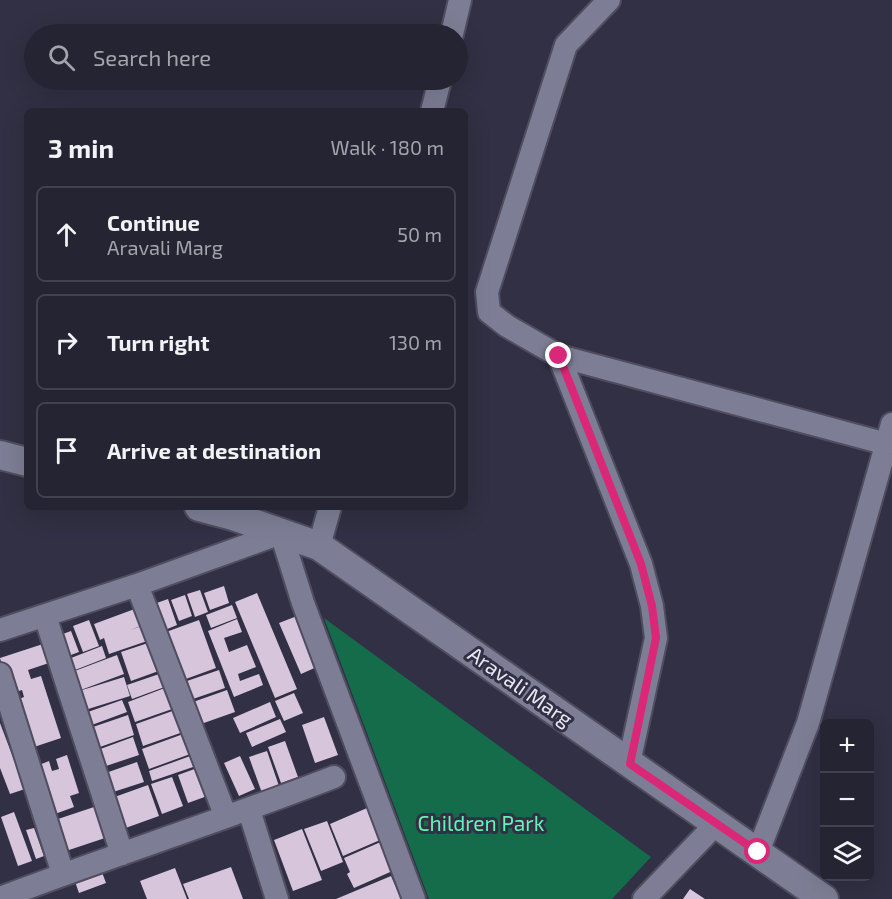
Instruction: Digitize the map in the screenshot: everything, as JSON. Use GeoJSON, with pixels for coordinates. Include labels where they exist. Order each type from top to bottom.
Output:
{"type":"FeatureCollection","features":[{"type":"Feature","properties":{"kind":"street"},"geometry":{"type":"LineString","coordinates":[[454,24],[460,0]]}},
{"type":"Feature","properties":{"kind":"street"},"geometry":{"type":"LineString","coordinates":[[609,0],[566,45],[487,292],[489,312],[507,326],[559,356],[889,434],[808,723],[758,852]]}},
{"type":"Feature","properties":{"kind":"street"},"geometry":{"type":"LineString","coordinates":[[433,108],[437,90]]}},
{"type":"Feature","properties":{"kind":"street"},"geometry":{"type":"LineString","coordinates":[[559,356],[641,564],[652,606],[656,638],[630,764]]}},
{"type":"Feature","properties":{"kind":"street"},"geometry":{"type":"LineString","coordinates":[[0,455],[24,461]]}},
{"type":"Feature","properties":{"kind":"street","name":"Aravali Marg"},"geometry":{"type":"LineString","coordinates":[[210,510],[320,546],[825,899]]}},
{"type":"Feature","properties":{"kind":"street"},"geometry":{"type":"LineString","coordinates":[[320,546],[329,510]]}},
{"type":"Feature","properties":{"kind":"street"},"geometry":{"type":"LineString","coordinates":[[0,630],[137,585],[281,533],[303,603],[414,899]]}},
{"type":"Feature","properties":{"kind":"street"},"geometry":{"type":"LineString","coordinates":[[137,585],[226,817]]}},
{"type":"Feature","properties":{"kind":"street"},"geometry":{"type":"LineString","coordinates":[[45,616],[122,854]]}},
{"type":"Feature","properties":{"kind":"street"},"geometry":{"type":"LineString","coordinates":[[0,674],[63,874]]}},
{"type":"Feature","properties":{"kind":"street"},"geometry":{"type":"LineString","coordinates":[[2,898],[63,874],[249,810],[334,777]]}},
{"type":"Feature","properties":{"kind":"street"},"geometry":{"type":"LineString","coordinates":[[249,810],[276,899]]}},
{"type":"Feature","properties":{"kind":"street"},"geometry":{"type":"LineString","coordinates":[[644,899],[716,824]]}},
{"type":"Feature","properties":{"kind":"green space","name":"Children Park"},"geometry":{"type":"Polygon","coordinates":[[[324,618],[651,857],[612,899],[429,899],[324,618]]]}},
{"type":"Feature","properties":{"kind":"building"},"geometry":{"type":"Polygon","coordinates":[[[224,586],[229,603],[210,610],[204,593],[224,586]]]}},
{"type":"Feature","properties":{"kind":"building"},"geometry":{"type":"Polygon","coordinates":[[[200,590],[208,612],[195,617],[187,594],[200,590]]]}},
{"type":"Feature","properties":{"kind":"building"},"geometry":{"type":"Polygon","coordinates":[[[257,593],[297,689],[275,698],[235,602],[257,593]]]}},
{"type":"Feature","properties":{"kind":"building"},"geometry":{"type":"Polygon","coordinates":[[[185,595],[192,616],[179,621],[171,600],[185,595]]]}},
{"type":"Feature","properties":{"kind":"building"},"geometry":{"type":"Polygon","coordinates":[[[168,599],[177,625],[160,632],[151,605],[168,599]]]}},
{"type":"Feature","properties":{"kind":"building"},"geometry":{"type":"Polygon","coordinates":[[[232,605],[237,618],[211,628],[206,615],[232,605]]]}},
{"type":"Feature","properties":{"kind":"building"},"geometry":{"type":"Polygon","coordinates":[[[140,607],[146,624],[130,630],[151,623],[156,638],[109,654],[104,638],[100,640],[94,624],[140,607]]]}},
{"type":"Feature","properties":{"kind":"building"},"geometry":{"type":"Polygon","coordinates":[[[297,616],[319,666],[301,674],[279,623],[297,616]]]}},
{"type":"Feature","properties":{"kind":"building"},"geometry":{"type":"Polygon","coordinates":[[[237,619],[242,632],[224,638],[229,652],[247,645],[256,667],[238,674],[240,681],[259,674],[263,685],[234,697],[208,631],[237,619]]]}},
{"type":"Feature","properties":{"kind":"building"},"geometry":{"type":"Polygon","coordinates":[[[89,620],[99,646],[83,652],[73,626],[89,620]]]}},
{"type":"Feature","properties":{"kind":"building"},"geometry":{"type":"Polygon","coordinates":[[[199,620],[216,668],[183,680],[166,632],[199,620]]]}},
{"type":"Feature","properties":{"kind":"building"},"geometry":{"type":"Polygon","coordinates":[[[71,631],[79,652],[68,656],[60,635],[71,631]]]}},
{"type":"Feature","properties":{"kind":"building"},"geometry":{"type":"Polygon","coordinates":[[[154,641],[164,669],[131,681],[121,652],[154,641]]]}},
{"type":"Feature","properties":{"kind":"building"},"geometry":{"type":"Polygon","coordinates":[[[46,643],[52,662],[28,670],[31,679],[41,676],[61,738],[28,749],[13,701],[24,697],[22,690],[10,694],[0,658],[46,643]]]}},
{"type":"Feature","properties":{"kind":"building"},"geometry":{"type":"Polygon","coordinates":[[[102,646],[106,658],[75,670],[71,658],[102,646]]]}},
{"type":"Feature","properties":{"kind":"building"},"geometry":{"type":"Polygon","coordinates":[[[117,655],[124,674],[78,691],[72,672],[117,655]]]}},
{"type":"Feature","properties":{"kind":"building"},"geometry":{"type":"Polygon","coordinates":[[[219,670],[225,688],[190,700],[184,682],[219,670]]]}},
{"type":"Feature","properties":{"kind":"building"},"geometry":{"type":"Polygon","coordinates":[[[165,672],[170,685],[132,699],[127,685],[165,672]]]}},
{"type":"Feature","properties":{"kind":"building"},"geometry":{"type":"Polygon","coordinates":[[[124,677],[130,696],[85,710],[79,691],[124,677]]]}},
{"type":"Feature","properties":{"kind":"building"},"geometry":{"type":"Polygon","coordinates":[[[170,686],[178,707],[135,722],[128,702],[170,686]]]}},
{"type":"Feature","properties":{"kind":"building"},"geometry":{"type":"Polygon","coordinates":[[[227,690],[235,712],[201,724],[193,702],[227,690]]]}},
{"type":"Feature","properties":{"kind":"building"},"geometry":{"type":"Polygon","coordinates":[[[294,693],[303,713],[284,721],[275,701],[294,693]]]}},
{"type":"Feature","properties":{"kind":"building"},"geometry":{"type":"Polygon","coordinates":[[[122,700],[127,712],[89,726],[85,713],[122,700]]]}},
{"type":"Feature","properties":{"kind":"building"},"geometry":{"type":"Polygon","coordinates":[[[270,702],[276,717],[240,733],[233,718],[270,702]]]}},
{"type":"Feature","properties":{"kind":"building"},"geometry":{"type":"Polygon","coordinates":[[[178,709],[186,731],[143,746],[136,724],[178,709]]]}},
{"type":"Feature","properties":{"kind":"building"},"geometry":{"type":"Polygon","coordinates":[[[128,715],[134,735],[97,748],[90,728],[128,715]]]}},
{"type":"Feature","properties":{"kind":"building"},"geometry":{"type":"Polygon","coordinates":[[[324,717],[338,755],[315,763],[302,725],[324,717]]]}},
{"type":"Feature","properties":{"kind":"building"},"geometry":{"type":"Polygon","coordinates":[[[280,719],[286,732],[252,747],[246,733],[280,719]]]}},
{"type":"Feature","properties":{"kind":"building"},"geometry":{"type":"Polygon","coordinates":[[[0,723],[25,789],[10,794],[0,768],[0,723]]]}},
{"type":"Feature","properties":{"kind":"building"},"geometry":{"type":"Polygon","coordinates":[[[186,733],[193,753],[149,769],[142,749],[186,733]]]}},
{"type":"Feature","properties":{"kind":"building"},"geometry":{"type":"Polygon","coordinates":[[[133,737],[139,755],[100,768],[95,751],[133,737]]]}},
{"type":"Feature","properties":{"kind":"building"},"geometry":{"type":"Polygon","coordinates":[[[285,741],[298,777],[281,783],[268,747],[285,741]]]}},
{"type":"Feature","properties":{"kind":"building"},"geometry":{"type":"Polygon","coordinates":[[[267,751],[279,786],[262,793],[249,757],[267,751]]]}},
{"type":"Feature","properties":{"kind":"building"},"geometry":{"type":"Polygon","coordinates":[[[67,755],[79,793],[70,796],[74,807],[55,814],[39,765],[49,761],[52,771],[59,769],[56,759],[67,755]]]}},
{"type":"Feature","properties":{"kind":"building"},"geometry":{"type":"Polygon","coordinates":[[[193,755],[196,766],[152,781],[149,771],[193,755]]]}},
{"type":"Feature","properties":{"kind":"building"},"geometry":{"type":"Polygon","coordinates":[[[240,756],[255,789],[239,796],[224,763],[240,756]]]}},
{"type":"Feature","properties":{"kind":"building"},"geometry":{"type":"Polygon","coordinates":[[[137,762],[144,782],[107,794],[100,775],[137,762]]]}},
{"type":"Feature","properties":{"kind":"building"},"geometry":{"type":"Polygon","coordinates":[[[200,767],[210,795],[188,803],[178,775],[200,767]]]}},
{"type":"Feature","properties":{"kind":"building"},"geometry":{"type":"Polygon","coordinates":[[[172,777],[183,806],[162,814],[151,784],[172,777]]]}},
{"type":"Feature","properties":{"kind":"building"},"geometry":{"type":"Polygon","coordinates":[[[148,785],[159,816],[120,830],[109,799],[148,785]]]}},
{"type":"Feature","properties":{"kind":"building"},"geometry":{"type":"Polygon","coordinates":[[[374,805],[387,837],[343,856],[330,824],[374,805]]]}},
{"type":"Feature","properties":{"kind":"building"},"geometry":{"type":"Polygon","coordinates":[[[97,806],[108,837],[63,852],[52,821],[97,806]]]}},
{"type":"Feature","properties":{"kind":"building"},"geometry":{"type":"Polygon","coordinates":[[[14,812],[32,861],[18,866],[1,817],[14,812]]]}},
{"type":"Feature","properties":{"kind":"building"},"geometry":{"type":"Polygon","coordinates":[[[327,821],[343,862],[321,871],[304,829],[327,821]]]}},
{"type":"Feature","properties":{"kind":"building"},"geometry":{"type":"Polygon","coordinates":[[[34,828],[44,856],[36,859],[26,830],[34,828]]]}},
{"type":"Feature","properties":{"kind":"building"},"geometry":{"type":"Polygon","coordinates":[[[302,829],[322,880],[293,891],[274,840],[302,829]]]}},
{"type":"Feature","properties":{"kind":"building"},"geometry":{"type":"Polygon","coordinates":[[[383,841],[397,869],[354,888],[347,874],[350,872],[344,858],[383,841]]]}},
{"type":"Feature","properties":{"kind":"building"},"geometry":{"type":"Polygon","coordinates":[[[100,867],[106,883],[79,893],[73,876],[100,867]]]}},
{"type":"Feature","properties":{"kind":"building"},"geometry":{"type":"Polygon","coordinates":[[[231,867],[243,899],[189,899],[183,884],[231,867]]]}},
{"type":"Feature","properties":{"kind":"building"},"geometry":{"type":"Polygon","coordinates":[[[175,868],[187,899],[147,899],[140,881],[175,868]]]}},
{"type":"Feature","properties":{"kind":"building"},"geometry":{"type":"Polygon","coordinates":[[[391,876],[401,899],[336,899],[391,876]]]}},
{"type":"Feature","properties":{"kind":"building"},"geometry":{"type":"Polygon","coordinates":[[[690,889],[705,899],[683,899],[690,889]]]}},
{"type":"Feature","properties":{"kind":"route"},"geometry":{"type":"LineString","coordinates":[[559,356],[641,564],[652,606],[656,638],[630,764],[758,852]]}}]}
